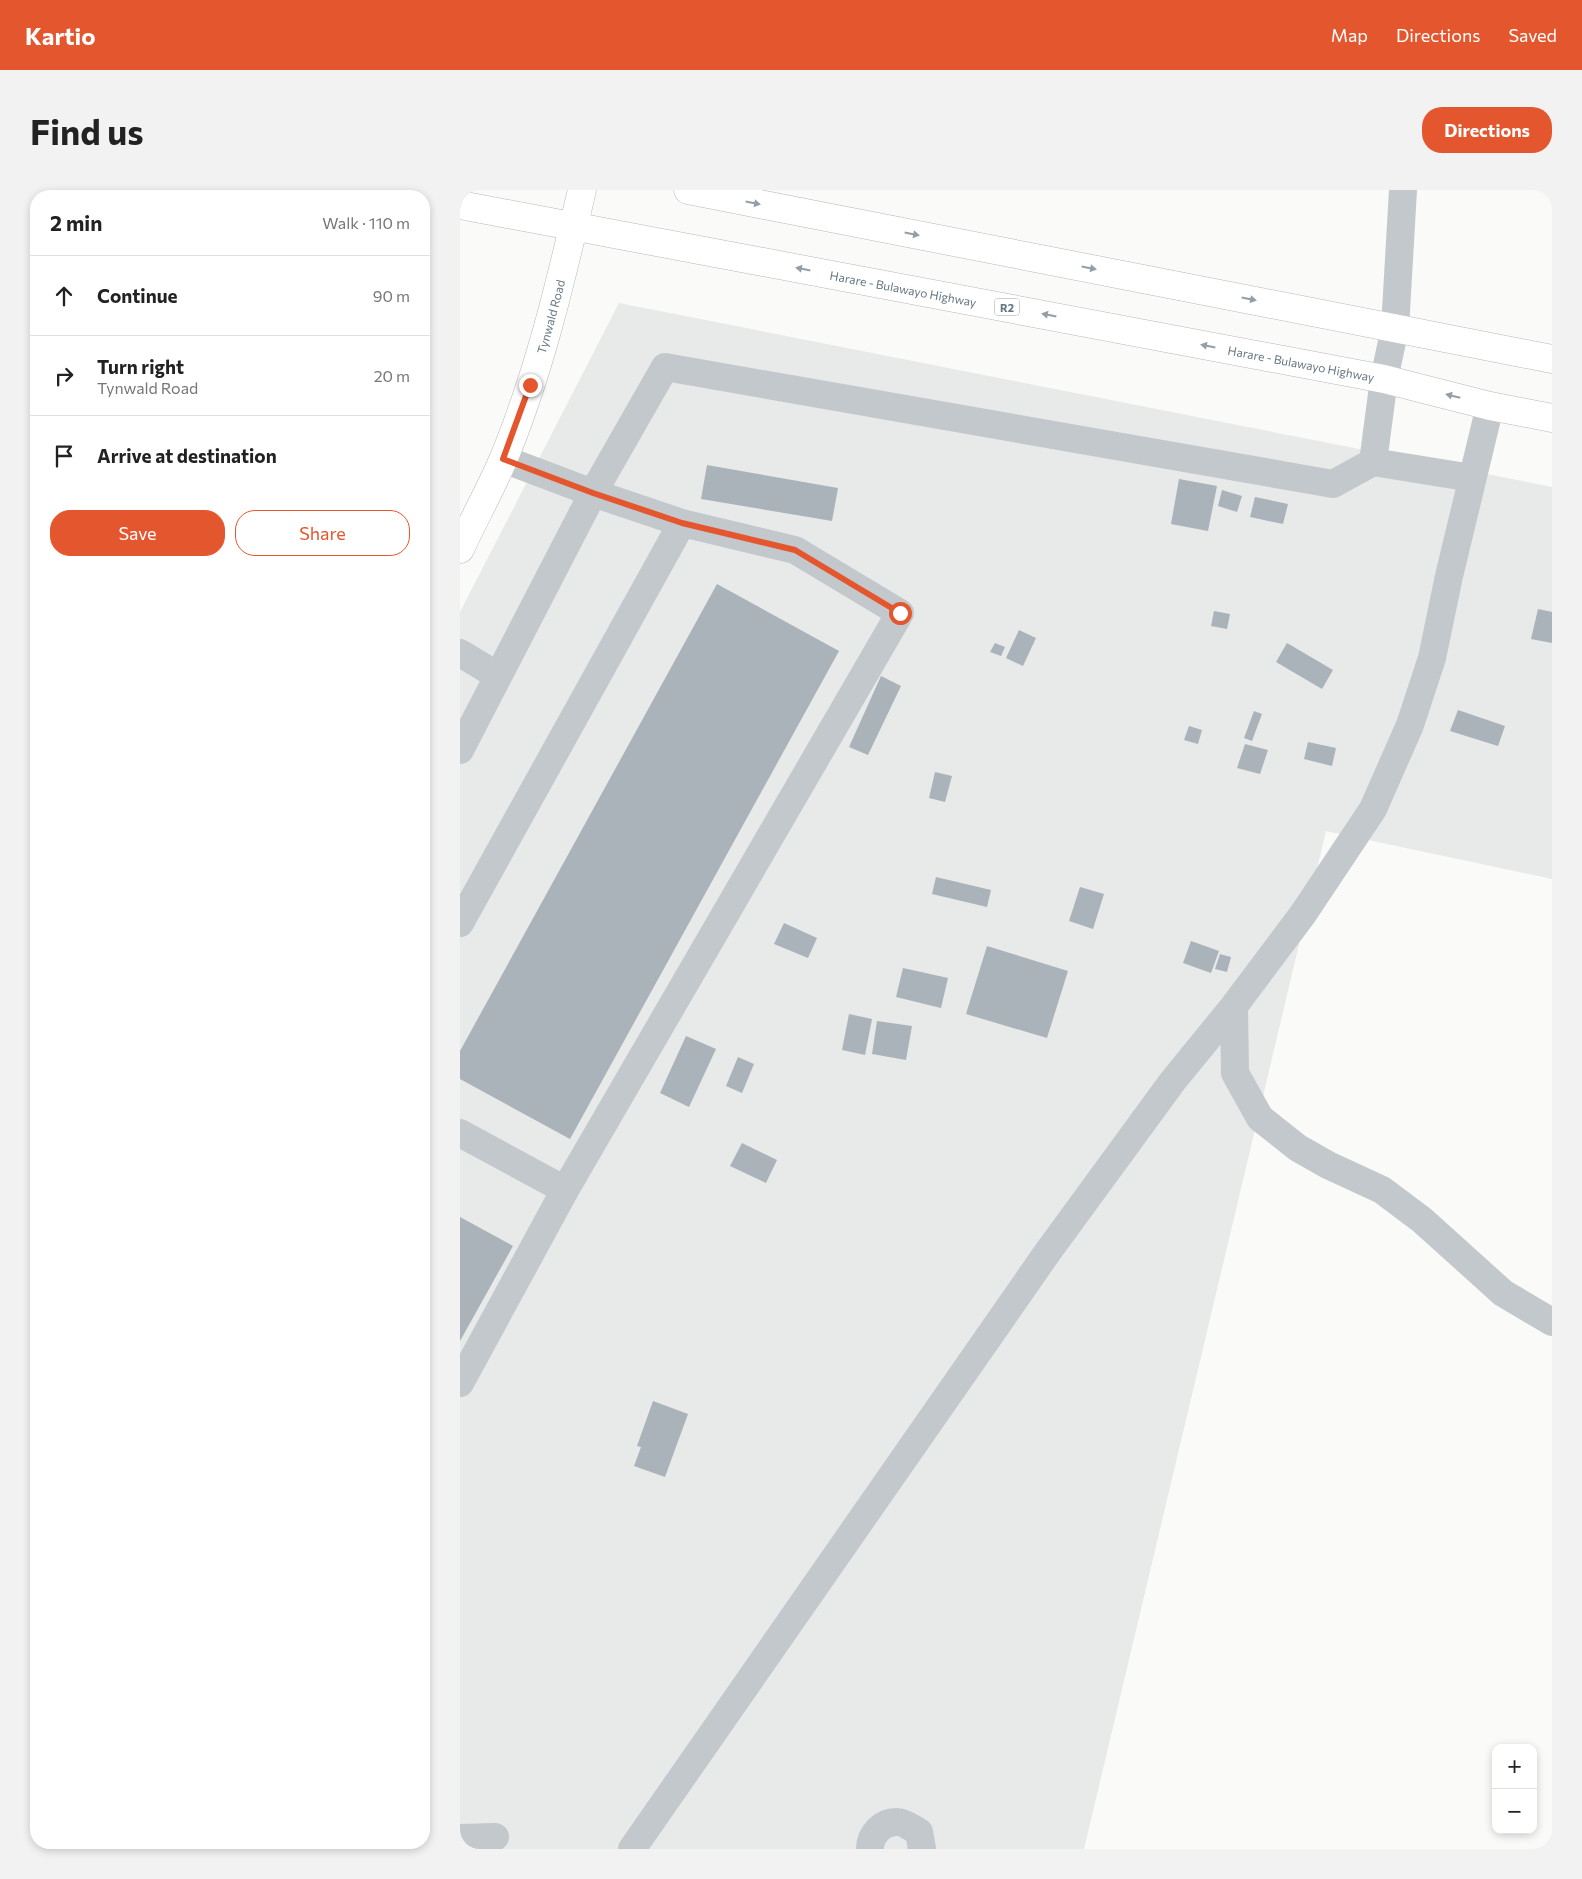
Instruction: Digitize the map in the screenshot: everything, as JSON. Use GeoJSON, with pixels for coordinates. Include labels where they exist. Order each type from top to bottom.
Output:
{"type":"FeatureCollection","features":[{"type":"Feature","properties":{"kind":"main road","name":"Tynwald Road"},"geometry":{"type":"LineString","coordinates":[[460,549],[503,459],[530,385],[582,190]]}},
{"type":"Feature","properties":{"kind":"main road"},"geometry":{"type":"LineString","coordinates":[[688,190],[1552,359]]}},
{"type":"Feature","properties":{"kind":"main road","name":"Harare - Bulawayo Highway"},"geometry":{"type":"LineString","coordinates":[[460,205],[1384,379],[1490,406],[1552,418]]}},
{"type":"Feature","properties":{"kind":"lane"},"geometry":{"type":"LineString","coordinates":[[1373,462],[1384,379],[1395,328],[1403,190]]}},
{"type":"Feature","properties":{"kind":"lane"},"geometry":{"type":"LineString","coordinates":[[460,750],[593,493],[665,367],[1333,484],[1373,462],[1472,478]]}},
{"type":"Feature","properties":{"kind":"lane"},"geometry":{"type":"LineString","coordinates":[[632,1849],[1053,1245],[1172,1082],[1234,1006],[1303,914],[1373,809],[1410,725],[1432,658],[1490,406]]}},
{"type":"Feature","properties":{"kind":"lane"},"geometry":{"type":"LineString","coordinates":[[460,1383],[565,1190],[900,613],[795,550],[682,523],[593,493],[503,459]]}},
{"type":"Feature","properties":{"kind":"lane"},"geometry":{"type":"LineString","coordinates":[[460,922],[682,523]]}},
{"type":"Feature","properties":{"kind":"lane"},"geometry":{"type":"LineString","coordinates":[[460,653],[498,676]]}},
{"type":"Feature","properties":{"kind":"lane"},"geometry":{"type":"LineString","coordinates":[[1234,1006],[1235,1073],[1260,1118],[1298,1148],[1328,1165],[1382,1190],[1422,1220],[1503,1293],[1552,1322]]}},
{"type":"Feature","properties":{"kind":"lane"},"geometry":{"type":"LineString","coordinates":[[460,1133],[565,1190]]}},
{"type":"Feature","properties":{"kind":"lane"},"geometry":{"type":"LineString","coordinates":[[870,1849],[870,1840],[881,1826],[898,1822],[919,1832],[922,1849]]}},
{"type":"Feature","properties":{"kind":"lane"},"geometry":{"type":"LineString","coordinates":[[460,1838],[495,1837]]}},
{"type":"Feature","properties":{"kind":"shaded area"},"geometry":{"type":"Polygon","coordinates":[[[619,303],[1552,487],[1552,879],[1326,831],[1084,1849],[460,1849],[460,612],[619,303]]]}},
{"type":"Feature","properties":{"kind":"building"},"geometry":{"type":"Polygon","coordinates":[[[707,465],[838,488],[832,521],[701,499],[707,465]]]}},
{"type":"Feature","properties":{"kind":"building"},"geometry":{"type":"Polygon","coordinates":[[[1179,479],[1217,486],[1208,531],[1171,524],[1179,479]]]}},
{"type":"Feature","properties":{"kind":"building"},"geometry":{"type":"Polygon","coordinates":[[[1222,490],[1242,496],[1237,512],[1218,506],[1222,490]]]}},
{"type":"Feature","properties":{"kind":"building"},"geometry":{"type":"Polygon","coordinates":[[[1255,497],[1288,504],[1283,524],[1250,517],[1255,497]]]}},
{"type":"Feature","properties":{"kind":"building"},"geometry":{"type":"Polygon","coordinates":[[[717,584],[839,651],[570,1139],[460,1079],[460,1051],[717,584]]]}},
{"type":"Feature","properties":{"kind":"building"},"geometry":{"type":"Polygon","coordinates":[[[1538,609],[1552,612],[1552,643],[1531,639],[1538,609]]]}},
{"type":"Feature","properties":{"kind":"building"},"geometry":{"type":"Polygon","coordinates":[[[1214,611],[1230,614],[1227,629],[1211,626],[1214,611]]]}},
{"type":"Feature","properties":{"kind":"building"},"geometry":{"type":"Polygon","coordinates":[[[1019,630],[1036,638],[1023,666],[1006,658],[1019,630]]]}},
{"type":"Feature","properties":{"kind":"building"},"geometry":{"type":"Polygon","coordinates":[[[995,643],[1005,647],[1001,656],[990,652],[995,643]]]}},
{"type":"Feature","properties":{"kind":"building"},"geometry":{"type":"Polygon","coordinates":[[[1287,643],[1333,670],[1322,689],[1276,662],[1287,643]]]}},
{"type":"Feature","properties":{"kind":"building"},"geometry":{"type":"Polygon","coordinates":[[[881,676],[901,686],[868,755],[849,747],[881,676]]]}},
{"type":"Feature","properties":{"kind":"building"},"geometry":{"type":"Polygon","coordinates":[[[1458,710],[1505,726],[1498,746],[1450,731],[1458,710]]]}},
{"type":"Feature","properties":{"kind":"building"},"geometry":{"type":"Polygon","coordinates":[[[1254,711],[1262,714],[1252,741],[1244,738],[1254,711]]]}},
{"type":"Feature","properties":{"kind":"building"},"geometry":{"type":"Polygon","coordinates":[[[1189,726],[1202,730],[1198,744],[1184,740],[1189,726]]]}},
{"type":"Feature","properties":{"kind":"building"},"geometry":{"type":"Polygon","coordinates":[[[1308,742],[1336,748],[1332,766],[1304,759],[1308,742]]]}},
{"type":"Feature","properties":{"kind":"building"},"geometry":{"type":"Polygon","coordinates":[[[1245,744],[1268,750],[1260,774],[1237,768],[1245,744]]]}},
{"type":"Feature","properties":{"kind":"building"},"geometry":{"type":"Polygon","coordinates":[[[935,772],[952,776],[945,802],[929,798],[935,772]]]}},
{"type":"Feature","properties":{"kind":"building"},"geometry":{"type":"Polygon","coordinates":[[[936,877],[991,890],[987,907],[932,894],[936,877]]]}},
{"type":"Feature","properties":{"kind":"building"},"geometry":{"type":"Polygon","coordinates":[[[1080,887],[1104,894],[1093,929],[1069,921],[1080,887]]]}},
{"type":"Feature","properties":{"kind":"building"},"geometry":{"type":"Polygon","coordinates":[[[784,923],[817,938],[808,958],[774,944],[784,923]]]}},
{"type":"Feature","properties":{"kind":"building"},"geometry":{"type":"Polygon","coordinates":[[[1191,941],[1219,951],[1211,973],[1183,963],[1191,941]]]}},
{"type":"Feature","properties":{"kind":"building"},"geometry":{"type":"Polygon","coordinates":[[[987,946],[1068,971],[1047,1038],[966,1014],[987,946]]]}},
{"type":"Feature","properties":{"kind":"building"},"geometry":{"type":"Polygon","coordinates":[[[1220,954],[1231,957],[1227,972],[1215,969],[1220,954]]]}},
{"type":"Feature","properties":{"kind":"building"},"geometry":{"type":"Polygon","coordinates":[[[903,968],[948,978],[941,1008],[896,997],[903,968]]]}},
{"type":"Feature","properties":{"kind":"building"},"geometry":{"type":"Polygon","coordinates":[[[849,1014],[872,1019],[865,1055],[842,1050],[849,1014]]]}},
{"type":"Feature","properties":{"kind":"building"},"geometry":{"type":"Polygon","coordinates":[[[877,1021],[912,1026],[906,1060],[872,1054],[877,1021]]]}},
{"type":"Feature","properties":{"kind":"building"},"geometry":{"type":"Polygon","coordinates":[[[686,1036],[716,1049],[689,1107],[660,1093],[686,1036]]]}},
{"type":"Feature","properties":{"kind":"building"},"geometry":{"type":"Polygon","coordinates":[[[738,1057],[754,1064],[742,1093],[726,1086],[738,1057]]]}},
{"type":"Feature","properties":{"kind":"building"},"geometry":{"type":"Polygon","coordinates":[[[742,1143],[777,1160],[766,1183],[730,1166],[742,1143]]]}},
{"type":"Feature","properties":{"kind":"building"},"geometry":{"type":"Polygon","coordinates":[[[460,1217],[513,1246],[460,1341],[460,1217]]]}},
{"type":"Feature","properties":{"kind":"building"},"geometry":{"type":"Polygon","coordinates":[[[653,1401],[688,1414],[665,1477],[634,1466],[641,1447],[637,1446],[653,1401]]]}},
{"type":"Feature","properties":{"kind":"route"},"geometry":{"type":"LineString","coordinates":[[530,385],[503,459],[593,493],[682,523],[795,550],[900,613]]}}]}
